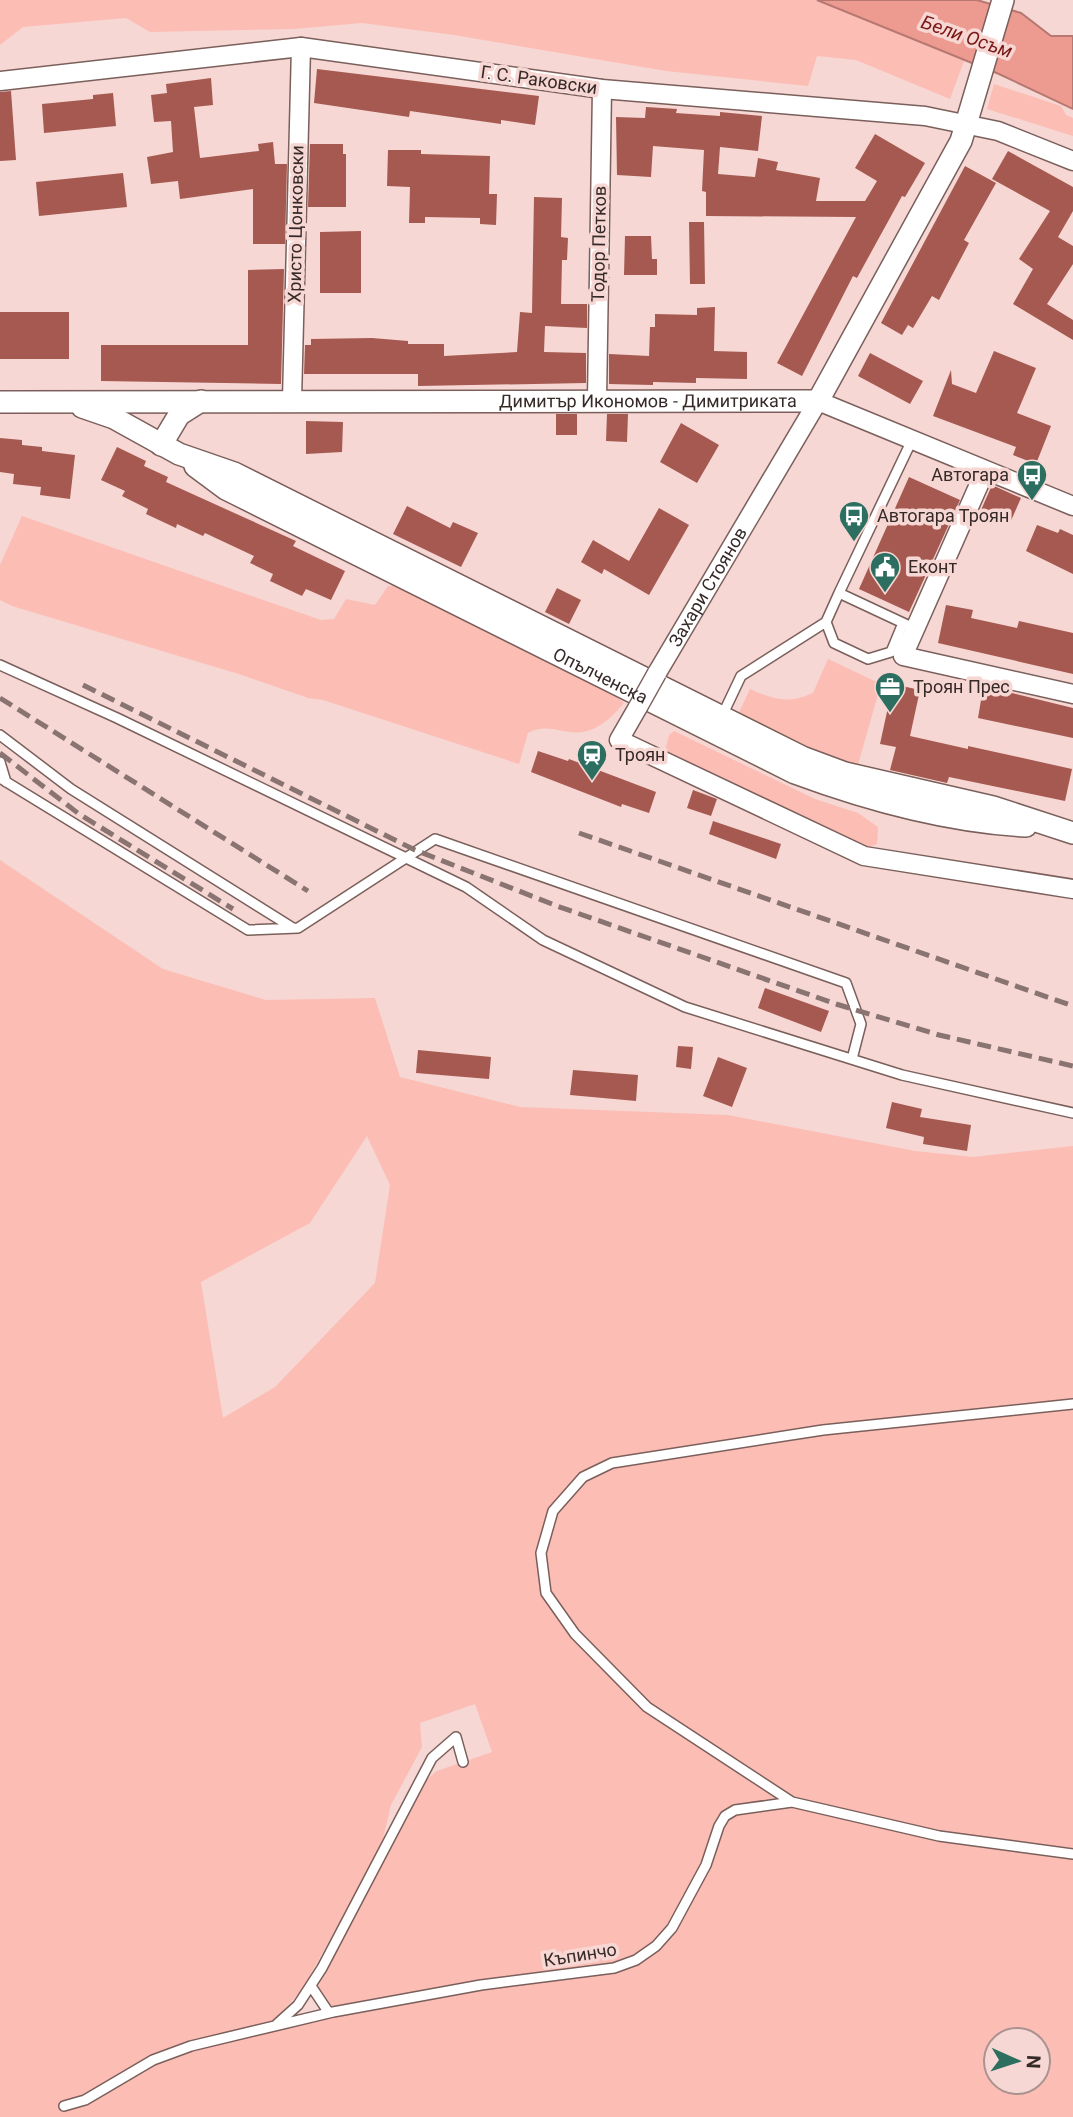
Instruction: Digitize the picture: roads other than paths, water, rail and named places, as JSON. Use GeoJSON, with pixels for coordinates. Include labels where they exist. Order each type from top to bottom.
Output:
{"type":"FeatureCollection","features":[{"type":"Feature","properties":{"kind":"street","name":"Захари Стоянов"},"geometry":{"type":"LineString","coordinates":[[1003,0],[971,115],[818,401],[619,740],[864,856],[1073,889]]}},
{"type":"Feature","properties":{"kind":"street","name":"Г. С. Раковски"},"geometry":{"type":"LineString","coordinates":[[0,81],[301,47],[602,89],[925,116],[971,115],[1073,161]]}},
{"type":"Feature","properties":{"kind":"street","name":"Христо Цонковски"},"geometry":{"type":"LineString","coordinates":[[292,400],[301,47]]}},
{"type":"Feature","properties":{"kind":"street","name":"Тодор Петков"},"geometry":{"type":"LineString","coordinates":[[597,399],[602,89]]}},
{"type":"Feature","properties":{"kind":"street","name":"Димитър Икономов - Димитриката"},"geometry":{"type":"LineString","coordinates":[[0,402],[597,399],[818,401],[985,471],[1072,504]]}},
{"type":"Feature","properties":{"kind":"street"},"geometry":{"type":"LineString","coordinates":[[170,450],[179,415],[202,401]]}},
{"type":"Feature","properties":{"kind":"street","name":"Димитър Икономов - Димитриката"},"geometry":{"type":"LineString","coordinates":[[49,402],[100,412],[170,450]]}},
{"type":"Feature","properties":{"kind":"street","name":"Опълченска"},"geometry":{"type":"LineString","coordinates":[[170,450],[234,473],[721,719],[802,757],[845,773],[993,807],[1073,833]]}},
{"type":"Feature","properties":{"kind":"street","name":"Опълченска"},"geometry":{"type":"LineString","coordinates":[[170,450],[226,489],[795,773],[839,790],[988,824],[1048,827]]}},
{"type":"Feature","properties":{"kind":"street"},"geometry":{"type":"LineString","coordinates":[[985,471],[909,626],[904,656],[1073,694]]}},
{"type":"Feature","properties":{"kind":"lane"},"geometry":{"type":"LineString","coordinates":[[721,719],[740,676],[826,622],[912,440]]}},
{"type":"Feature","properties":{"kind":"lane"},"geometry":{"type":"LineString","coordinates":[[826,622],[834,643],[869,659],[891,652],[909,626],[839,593]]}},
{"type":"Feature","properties":{"kind":"lane"},"geometry":{"type":"LineString","coordinates":[[0,665],[117,718],[466,887],[543,940],[685,1007],[902,1075],[1073,1113]]}},
{"type":"Feature","properties":{"kind":"lane"},"geometry":{"type":"LineString","coordinates":[[0,735],[71,789],[293,928]]}},
{"type":"Feature","properties":{"kind":"lane"},"geometry":{"type":"LineString","coordinates":[[0,762],[3,780],[106,840],[248,930],[293,928],[435,839],[846,984],[861,1024],[852,1059]]}},
{"type":"Feature","properties":{"kind":"lane"},"geometry":{"type":"LineString","coordinates":[[792,1802],[647,1707],[554,1608],[542,1580],[541,1553],[547,1525],[562,1498],[583,1477],[612,1463],[823,1430],[1073,1404]]}},
{"type":"Feature","properties":{"kind":"lane"},"geometry":{"type":"LineString","coordinates":[[273,2026],[298,2006],[311,1986],[432,1758],[456,1737],[463,1762]]}},
{"type":"Feature","properties":{"kind":"lane","name":"Къпинчо"},"geometry":{"type":"LineString","coordinates":[[64,2106],[94,2096],[134,2070],[171,2052],[328,2013],[481,1985],[614,1968],[636,1960],[656,1947],[672,1928],[706,1865],[719,1826],[729,1812],[792,1802],[939,1836],[1073,1854]]}},
{"type":"Feature","properties":{"kind":"lane"},"geometry":{"type":"LineString","coordinates":[[311,1986],[328,2013]]}},
{"type":"Feature","properties":{"kind":"water","name":"Бели Осъм"},"geometry":{"type":"Polygon","coordinates":[[[817,0],[977,0],[1021,13],[1051,36],[1073,36],[1073,109],[999,74],[817,0]]]}},
{"type":"Feature","properties":{"kind":"railway"},"geometry":{"type":"LineString","coordinates":[[83,685],[415,850],[557,906],[836,1004],[939,1035],[1073,1066]]}},
{"type":"Feature","properties":{"kind":"railway"},"geometry":{"type":"LineString","coordinates":[[0,698],[308,891]]}},
{"type":"Feature","properties":{"kind":"railway"},"geometry":{"type":"LineString","coordinates":[[0,753],[79,814],[233,909]]}},
{"type":"Feature","properties":{"kind":"railway"},"geometry":{"type":"LineString","coordinates":[[579,833],[1073,1006]]}},
{"type":"Feature","properties":{"kind":"place","name":"Автогара"},"geometry":{"type":"Point","coordinates":[1032,502]}},
{"type":"Feature","properties":{"kind":"place","name":"Автогара Троян"},"geometry":{"type":"Point","coordinates":[854,543]}},
{"type":"Feature","properties":{"kind":"place","name":"Еконт"},"geometry":{"type":"Point","coordinates":[885,594]}},
{"type":"Feature","properties":{"kind":"place","name":"Троян Прес"},"geometry":{"type":"Point","coordinates":[890,714]}},
{"type":"Feature","properties":{"kind":"place","name":"Троян"},"geometry":{"type":"Point","coordinates":[592,782]}}]}
